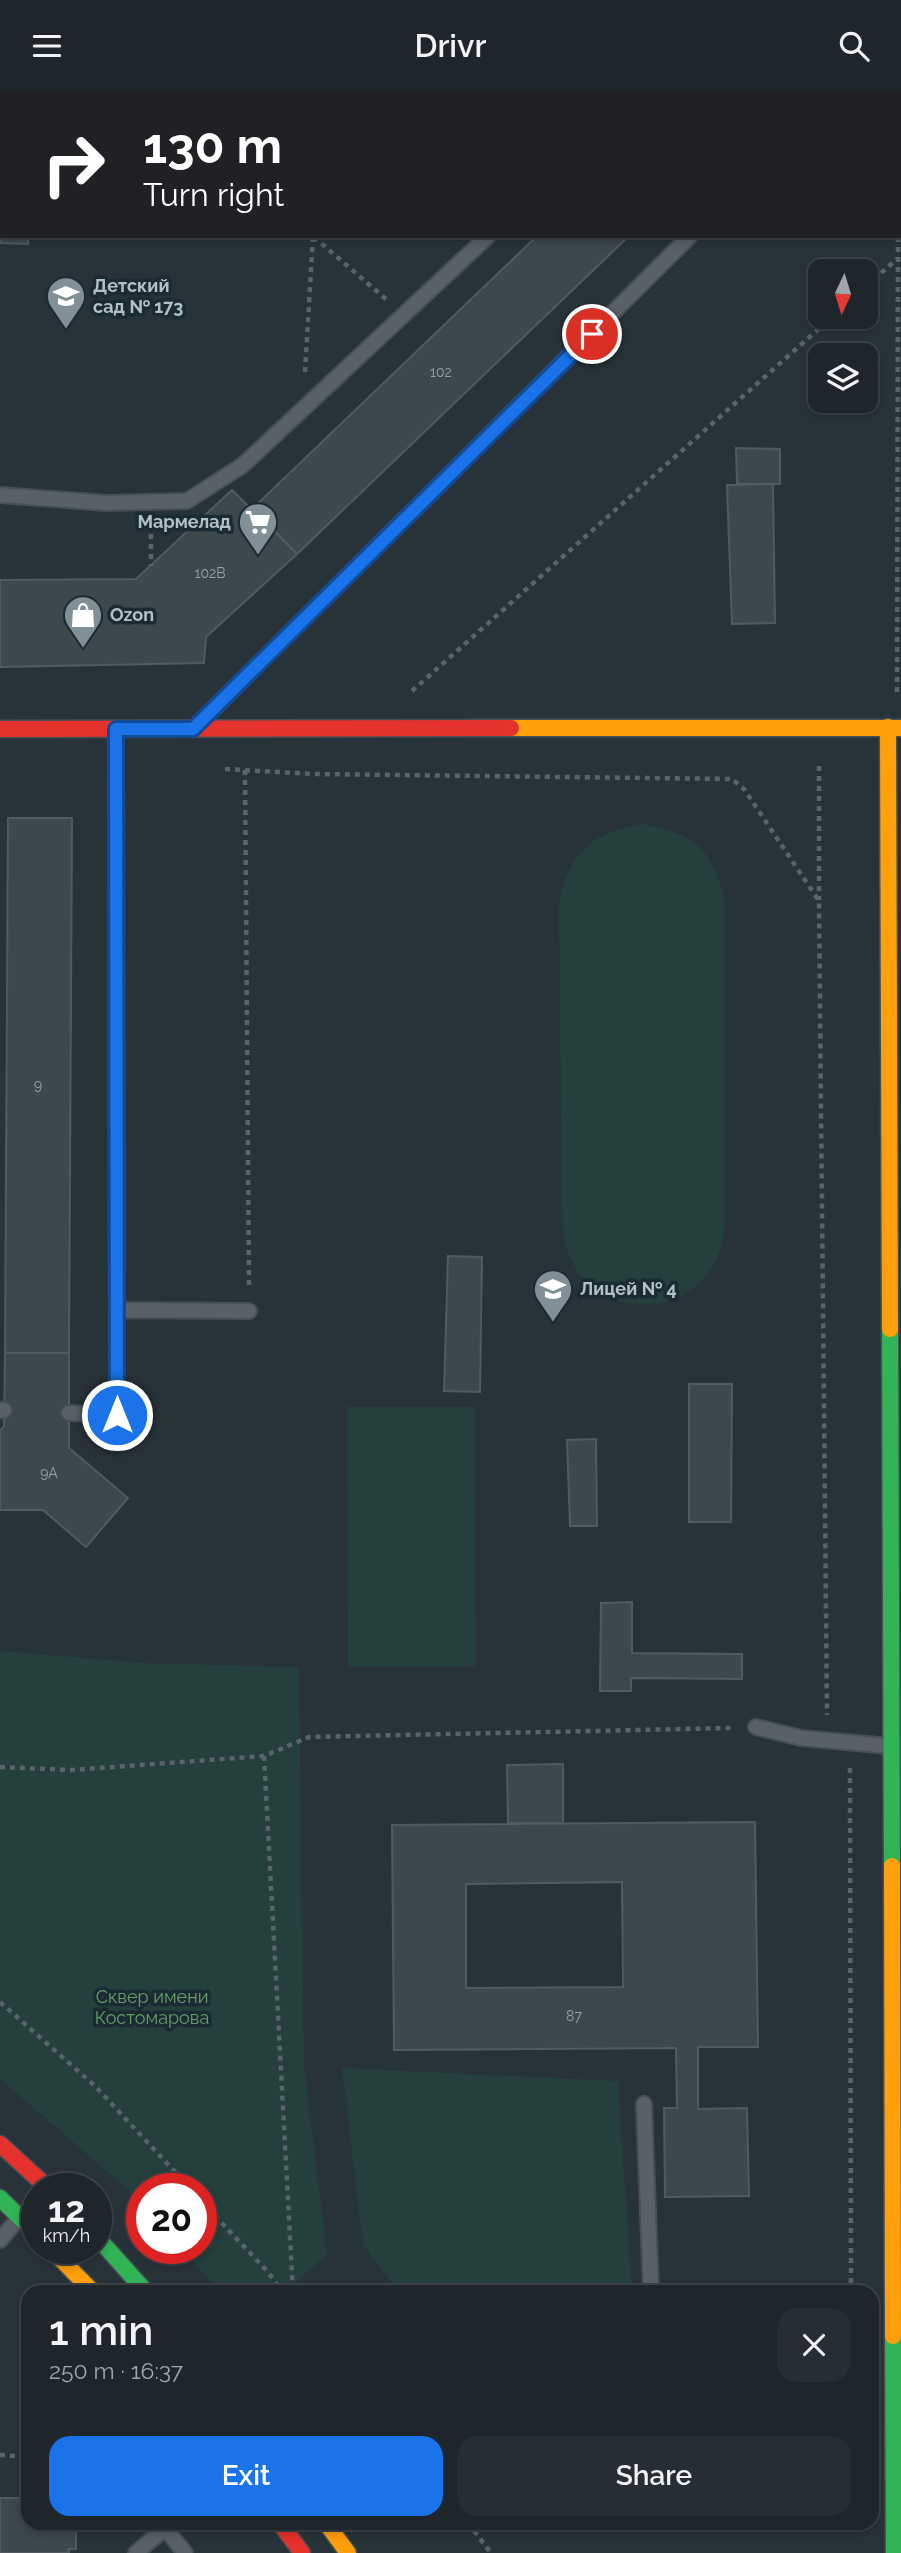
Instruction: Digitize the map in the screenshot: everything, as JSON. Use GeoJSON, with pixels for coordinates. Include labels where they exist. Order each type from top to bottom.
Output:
{"type":"FeatureCollection","features":[{"type":"Feature","properties":{"kind":"street"},"geometry":{"type":"LineString","coordinates":[[0,729],[895,728],[896,1746],[888,2307],[898,2499],[894,2553]]}},
{"type":"Feature","properties":{"kind":"street"},"geometry":{"type":"LineString","coordinates":[[0,2144],[32,2173]]}},
{"type":"Feature","properties":{"kind":"street"},"geometry":{"type":"LineString","coordinates":[[0,2198],[20,2217]]}},
{"type":"Feature","properties":{"kind":"street"},"geometry":{"type":"LineString","coordinates":[[112,2254],[140,2285]]}},
{"type":"Feature","properties":{"kind":"street"},"geometry":{"type":"LineString","coordinates":[[66,2264],[86,2285]]}},
{"type":"Feature","properties":{"kind":"street"},"geometry":{"type":"LineString","coordinates":[[285,2530],[302,2553]]}},
{"type":"Feature","properties":{"kind":"street"},"geometry":{"type":"LineString","coordinates":[[331,2530],[348,2553]]}},
{"type":"Feature","properties":{"kind":"lane"},"geometry":{"type":"LineString","coordinates":[[0,495],[106,503],[187,501],[243,465],[486,238]]}},
{"type":"Feature","properties":{"kind":"lane"},"geometry":{"type":"LineString","coordinates":[[193,729],[688,238]]}},
{"type":"Feature","properties":{"kind":"lane"},"geometry":{"type":"LineString","coordinates":[[69,1413],[117,1415],[116,729]]}},
{"type":"Feature","properties":{"kind":"lane"},"geometry":{"type":"LineString","coordinates":[[117,1310],[249,1311]]}},
{"type":"Feature","properties":{"kind":"lane"},"geometry":{"type":"LineString","coordinates":[[756,1727],[801,1738],[896,1746]]}},
{"type":"Feature","properties":{"kind":"lane"},"geometry":{"type":"LineString","coordinates":[[644,2104],[651,2285]]}},
{"type":"Feature","properties":{"kind":"lane"},"geometry":{"type":"LineString","coordinates":[[0,2240],[20,2217]]}},
{"type":"Feature","properties":{"kind":"lane"},"geometry":{"type":"LineString","coordinates":[[136,2553],[163,2530]]}},
{"type":"Feature","properties":{"kind":"lane"},"geometry":{"type":"LineString","coordinates":[[171,2530],[185,2553]]}},
{"type":"Feature","properties":{"kind":"path"},"geometry":{"type":"LineString","coordinates":[[303,409],[313,238]]}},
{"type":"Feature","properties":{"kind":"path"},"geometry":{"type":"LineString","coordinates":[[314,238],[404,315]]}},
{"type":"Feature","properties":{"kind":"path"},"geometry":{"type":"LineString","coordinates":[[895,728],[898,238]]}},
{"type":"Feature","properties":{"kind":"path"},"geometry":{"type":"LineString","coordinates":[[878,275],[897,258]]}},
{"type":"Feature","properties":{"kind":"path"},"geometry":{"type":"LineString","coordinates":[[411,692],[819,329]]}},
{"type":"Feature","properties":{"kind":"path"},"geometry":{"type":"LineString","coordinates":[[151,502],[151,566]]}},
{"type":"Feature","properties":{"kind":"path"},"geometry":{"type":"LineString","coordinates":[[819,728],[827,1740]]}},
{"type":"Feature","properties":{"kind":"path"},"geometry":{"type":"LineString","coordinates":[[245,770],[249,1311]]}},
{"type":"Feature","properties":{"kind":"path"},"geometry":{"type":"LineString","coordinates":[[313,774],[732,779],[744,789],[819,901]]}},
{"type":"Feature","properties":{"kind":"path"},"geometry":{"type":"LineString","coordinates":[[0,1767],[72,1770],[264,1756],[309,1737],[756,1727]]}},
{"type":"Feature","properties":{"kind":"path"},"geometry":{"type":"LineString","coordinates":[[850,1742],[851,2285]]}},
{"type":"Feature","properties":{"kind":"path"},"geometry":{"type":"LineString","coordinates":[[264,1756],[293,2285]]}},
{"type":"Feature","properties":{"kind":"path"},"geometry":{"type":"LineString","coordinates":[[0,2002],[95,2086],[176,2173]]}},
{"type":"Feature","properties":{"kind":"path"},"geometry":{"type":"LineString","coordinates":[[217,2218],[277,2285]]}},
{"type":"Feature","properties":{"kind":"path"},"geometry":{"type":"LineString","coordinates":[[0,2455],[21,2456]]}},
{"type":"Feature","properties":{"kind":"path"},"geometry":{"type":"LineString","coordinates":[[473,2530],[491,2553]]}},
{"type":"Feature","properties":{"kind":"green space"},"geometry":{"type":"Polygon","coordinates":[[[642,824],[675,833],[698,846],[715,868],[725,901],[725,1219],[718,1255],[702,1280],[673,1299],[638,1305],[605,1295],[584,1279],[574,1266],[562,1227],[559,904],[569,871],[585,848],[608,833],[642,824]]]}},
{"type":"Feature","properties":{"kind":"green space"},"geometry":{"type":"Polygon","coordinates":[[[347,1407],[474,1407],[476,1666],[348,1666],[347,1407]]]}},
{"type":"Feature","properties":{"kind":"green space","name":"Сквер имени Костомарова"},"geometry":{"type":"Polygon","coordinates":[[[0,1651],[144,1663],[299,1667],[304,2065],[327,2255],[292,2285],[214,2285],[195,2264],[217,2264],[217,2173],[126,2173],[126,2188],[112,2173],[0,2079],[0,1651]]]}},
{"type":"Feature","properties":{"kind":"green space"},"geometry":{"type":"Polygon","coordinates":[[[342,2068],[618,2081],[632,2285],[394,2285],[363,2245],[342,2068]]]}},
{"type":"Feature","properties":{"kind":"building"},"geometry":{"type":"Polygon","coordinates":[[[0,238],[28,238],[28,244],[0,243],[0,238]]]}},
{"type":"Feature","properties":{"kind":"building"},"geometry":{"type":"Polygon","coordinates":[[[535,238],[627,238],[297,554],[253,508],[535,238]]]}},
{"type":"Feature","properties":{"kind":"building"},"geometry":{"type":"Polygon","coordinates":[[[736,448],[780,449],[780,484],[737,484],[736,448]]]}},
{"type":"Feature","properties":{"kind":"building"},"geometry":{"type":"Polygon","coordinates":[[[773,484],[775,623],[732,624],[727,485],[773,484]]]}},
{"type":"Feature","properties":{"kind":"building"},"geometry":{"type":"Polygon","coordinates":[[[232,490],[297,554],[206,637],[204,663],[0,667],[0,580],[136,579],[232,490]]]}},
{"type":"Feature","properties":{"kind":"building"},"geometry":{"type":"Polygon","coordinates":[[[8,818],[72,818],[69,1353],[5,1353],[8,818]]]}},
{"type":"Feature","properties":{"kind":"building"},"geometry":{"type":"Polygon","coordinates":[[[448,1256],[482,1257],[480,1392],[444,1391],[448,1256]]]}},
{"type":"Feature","properties":{"kind":"building"},"geometry":{"type":"Polygon","coordinates":[[[5,1353],[69,1353],[69,1448],[128,1498],[86,1547],[43,1510],[0,1510],[0,1431],[4,1426],[5,1353]]]}},
{"type":"Feature","properties":{"kind":"building"},"geometry":{"type":"Polygon","coordinates":[[[689,1384],[732,1384],[731,1522],[689,1522],[689,1384]]]}},
{"type":"Feature","properties":{"kind":"building"},"geometry":{"type":"Polygon","coordinates":[[[596,1439],[597,1526],[570,1526],[567,1440],[596,1439]]]}},
{"type":"Feature","properties":{"kind":"building"},"geometry":{"type":"Polygon","coordinates":[[[632,1602],[632,1653],[742,1654],[742,1679],[631,1678],[631,1691],[600,1691],[601,1603],[632,1602]]]}},
{"type":"Feature","properties":{"kind":"building"},"geometry":{"type":"Polygon","coordinates":[[[563,1764],[563,1823],[508,1823],[507,1765],[563,1764]]]}},
{"type":"Feature","properties":{"kind":"building"},"geometry":{"type":"Polygon","coordinates":[[[755,1822],[758,2047],[698,2047],[698,2109],[747,2108],[749,2196],[665,2197],[664,2108],[677,2108],[676,2048],[394,2050],[392,1825],[755,1822]],[[622,1882],[466,1884],[466,1988],[623,1987],[622,1882]]]}},
{"type":"Feature","properties":{"kind":"building"},"geometry":{"type":"Polygon","coordinates":[[[0,2498],[21,2498],[21,2530],[76,2530],[76,2549],[69,2549],[69,2553],[0,2553],[0,2498]]]}},
{"type":"Feature","properties":{"kind":"traffic: fast"},"geometry":{"type":"LineString","coordinates":[[890,1329],[892,1866]]}},
{"type":"Feature","properties":{"kind":"traffic: fast"},"geometry":{"type":"LineString","coordinates":[[0,2198],[21,2218]]}},
{"type":"Feature","properties":{"kind":"traffic: fast"},"geometry":{"type":"LineString","coordinates":[[112,2254],[140,2285]]}},
{"type":"Feature","properties":{"kind":"traffic: fast"},"geometry":{"type":"LineString","coordinates":[[893,2336],[894,2553]]}},
{"type":"Feature","properties":{"kind":"traffic: slow"},"geometry":{"type":"LineString","coordinates":[[888,727],[890,1329]]}},
{"type":"Feature","properties":{"kind":"traffic: slow"},"geometry":{"type":"LineString","coordinates":[[511,728],[901,728]]}},
{"type":"Feature","properties":{"kind":"traffic: slow"},"geometry":{"type":"LineString","coordinates":[[892,1866],[893,2336]]}},
{"type":"Feature","properties":{"kind":"traffic: slow"},"geometry":{"type":"LineString","coordinates":[[66,2264],[86,2285]]}},
{"type":"Feature","properties":{"kind":"traffic: slow"},"geometry":{"type":"LineString","coordinates":[[331,2530],[348,2553]]}},
{"type":"Feature","properties":{"kind":"traffic: jam"},"geometry":{"type":"LineString","coordinates":[[0,729],[511,728]]}},
{"type":"Feature","properties":{"kind":"traffic: jam"},"geometry":{"type":"LineString","coordinates":[[0,2144],[32,2173]]}},
{"type":"Feature","properties":{"kind":"traffic: jam"},"geometry":{"type":"LineString","coordinates":[[285,2530],[302,2553]]}},
{"type":"Feature","properties":{"kind":"place","name":"Детский сад № 173"},"geometry":{"type":"Point","coordinates":[66,330]}},
{"type":"Feature","properties":{"kind":"place","name":"Мармелад"},"geometry":{"type":"Point","coordinates":[258,556]}},
{"type":"Feature","properties":{"kind":"place","name":"Ozon"},"geometry":{"type":"Point","coordinates":[83,649]}},
{"type":"Feature","properties":{"kind":"place","name":"Лицей № 4"},"geometry":{"type":"Point","coordinates":[553,1323]}},
{"type":"Feature","properties":{"kind":"route"},"geometry":{"type":"LineString","coordinates":[[117,1415],[116,729],[193,729],[592,334]]}}]}
